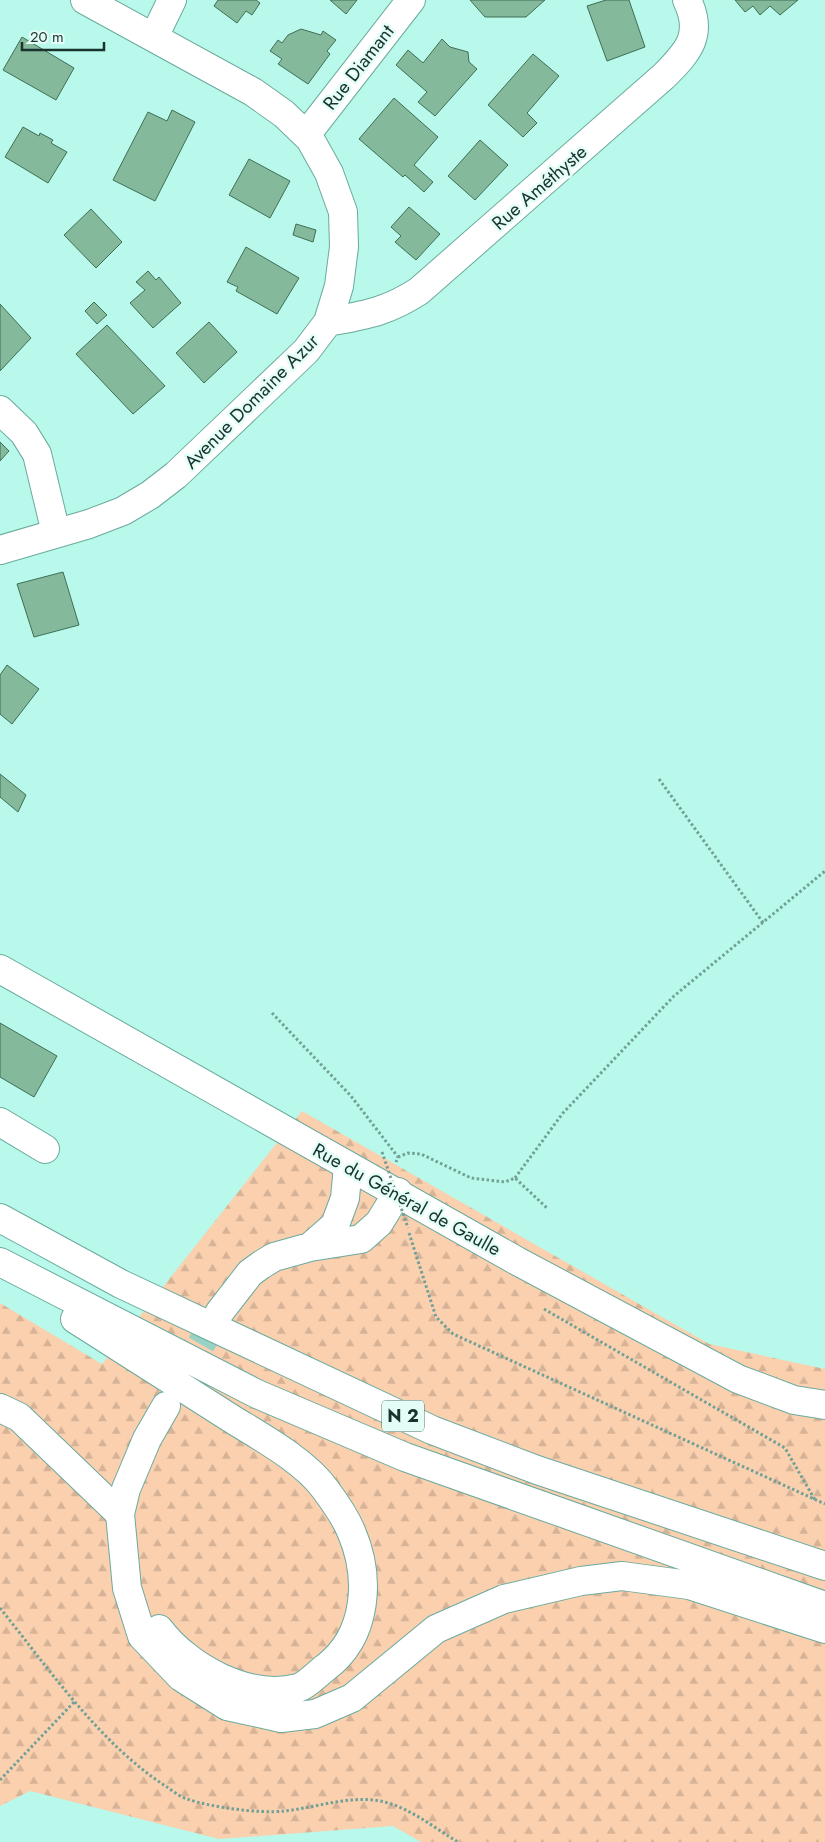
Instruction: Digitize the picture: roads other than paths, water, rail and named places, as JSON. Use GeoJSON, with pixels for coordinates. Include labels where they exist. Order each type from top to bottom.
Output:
{"type":"FeatureCollection","features":[{"type":"Feature","properties":{"kind":"main road","name":"Avenue Domaine Azur"},"geometry":{"type":"LineString","coordinates":[[0,550],[56,534],[123,511],[163,485],[306,351],[328,322],[339,286],[344,247],[343,212],[329,173],[306,135],[284,114],[254,92],[85,0]]}},
{"type":"Feature","properties":{"kind":"main road"},"geometry":{"type":"LineString","coordinates":[[154,38],[172,0]]}},
{"type":"Feature","properties":{"kind":"main road","name":"Rue Diamant"},"geometry":{"type":"LineString","coordinates":[[306,135],[411,0]]}},
{"type":"Feature","properties":{"kind":"main road","name":"Rue Améthyste"},"geometry":{"type":"LineString","coordinates":[[328,322],[377,313],[403,302],[419,291],[664,76],[688,52],[694,36],[694,17],[687,0]]}},
{"type":"Feature","properties":{"kind":"main road"},"geometry":{"type":"LineString","coordinates":[[0,410],[24,433],[37,454],[56,534]]}},
{"type":"Feature","properties":{"kind":"main road","name":"Rue du Général de Gaulle"},"geometry":{"type":"LineString","coordinates":[[0,969],[348,1166],[391,1188],[517,1261],[738,1379],[794,1400],[825,1405]]}},
{"type":"Feature","properties":{"kind":"main road"},"geometry":{"type":"LineString","coordinates":[[0,1122],[45,1149]]}},
{"type":"Feature","properties":{"kind":"main road"},"geometry":{"type":"LineString","coordinates":[[310,1247],[335,1225],[345,1198],[348,1166]]}},
{"type":"Feature","properties":{"kind":"main road"},"geometry":{"type":"LineString","coordinates":[[219,1313],[250,1274],[274,1258],[310,1247],[360,1239],[379,1223],[391,1188]]}},
{"type":"Feature","properties":{"kind":"main road","name":"N 2"},"geometry":{"type":"LineString","coordinates":[[0,1218],[121,1284],[432,1430],[536,1470],[825,1566]]}},
{"type":"Feature","properties":{"kind":"main road","name":"N 2"},"geometry":{"type":"LineString","coordinates":[[0,1262],[257,1394],[404,1457],[825,1606]]}},
{"type":"Feature","properties":{"kind":"main road"},"geometry":{"type":"LineString","coordinates":[[0,1271],[290,1456],[324,1487],[351,1530],[361,1566],[364,1598],[355,1632],[337,1659],[298,1688],[256,1690],[209,1673],[167,1640],[127,1588]]}},
{"type":"Feature","properties":{"kind":"main road"},"geometry":{"type":"LineString","coordinates":[[166,1406],[147,1440],[126,1489],[120,1514],[127,1588],[142,1636],[181,1677],[227,1706],[281,1718],[315,1714],[352,1698],[436,1629],[504,1599],[581,1581],[622,1576],[689,1585],[825,1629]]}},
{"type":"Feature","properties":{"kind":"main road"},"geometry":{"type":"LineString","coordinates":[[0,1408],[19,1417],[120,1514]]}},
{"type":"Feature","properties":{"kind":"tunnel"},"geometry":{"type":"LineString","coordinates":[[180,1381],[219,1313]]}}]}
